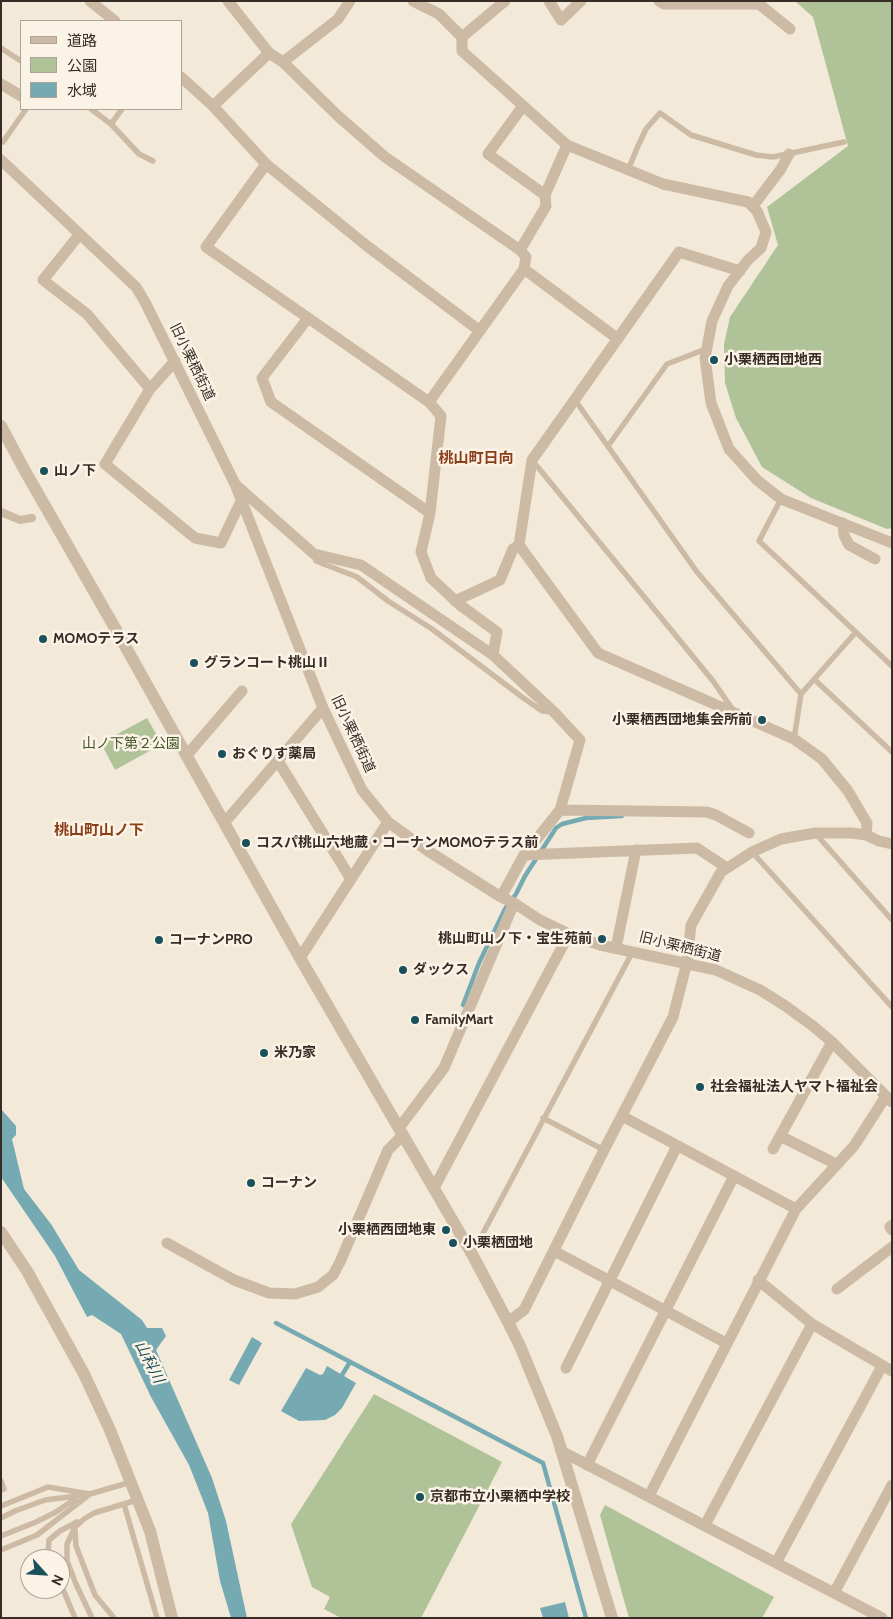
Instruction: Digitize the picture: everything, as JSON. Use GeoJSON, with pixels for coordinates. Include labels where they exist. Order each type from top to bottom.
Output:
{"type":"FeatureCollection","features":[{"type":"Feature","properties":{"kind":"street"},"geometry":{"type":"LineString","coordinates":[[90,1],[114,20]]}},
{"type":"Feature","properties":{"kind":"street"},"geometry":{"type":"LineString","coordinates":[[284,62],[338,19],[350,1]]}},
{"type":"Feature","properties":{"kind":"street"},"geometry":{"type":"LineString","coordinates":[[413,1],[439,14],[462,37],[462,51],[567,146],[662,184],[748,202],[758,211],[766,232],[761,248],[748,260],[728,286],[712,321],[706,349],[705,358],[711,403],[729,449],[757,480],[781,499],[892,543]]}},
{"type":"Feature","properties":{"kind":"street"},"geometry":{"type":"LineString","coordinates":[[462,37],[505,1]]}},
{"type":"Feature","properties":{"kind":"street"},"geometry":{"type":"LineString","coordinates":[[549,1],[557,23],[581,1]]}},
{"type":"Feature","properties":{"kind":"street"},"geometry":{"type":"LineString","coordinates":[[659,1],[664,4],[759,4],[790,29]]}},
{"type":"Feature","properties":{"kind":"street"},"geometry":{"type":"LineString","coordinates":[[230,2],[269,53],[284,62],[338,116],[385,158],[520,250],[526,257],[524,270],[429,402]]}},
{"type":"Feature","properties":{"kind":"street"},"geometry":{"type":"LineString","coordinates":[[213,106],[269,53]]}},
{"type":"Feature","properties":{"kind":"street"},"geometry":{"type":"LineString","coordinates":[[182,78],[213,106],[266,164],[367,246],[480,331]]}},
{"type":"Feature","properties":{"kind":"street"},"geometry":{"type":"LineString","coordinates":[[1,84],[20,95]]}},
{"type":"Feature","properties":{"kind":"street"},"geometry":{"type":"LineString","coordinates":[[523,106],[488,154],[545,195]]}},
{"type":"Feature","properties":{"kind":"street"},"geometry":{"type":"LineString","coordinates":[[520,250],[546,206],[545,195],[567,146]]}},
{"type":"Feature","properties":{"kind":"street"},"geometry":{"type":"LineString","coordinates":[[753,206],[781,168],[788,154]]}},
{"type":"Feature","properties":{"kind":"street","name":"旧小栗栖街道"},"geometry":{"type":"LineString","coordinates":[[1,160],[136,287],[145,302],[234,484],[323,708],[362,790],[388,822],[428,851],[540,920],[569,934],[600,945],[686,962],[716,970],[760,990],[784,1005],[832,1042],[889,1099]]}},
{"type":"Feature","properties":{"kind":"street"},"geometry":{"type":"LineString","coordinates":[[266,164],[206,247],[429,402],[442,416],[430,513],[421,552],[431,578],[455,600],[497,632],[493,655]]}},
{"type":"Feature","properties":{"kind":"street"},"geometry":{"type":"LineString","coordinates":[[79,235],[44,280],[87,314],[150,389]]}},
{"type":"Feature","properties":{"kind":"street"},"geometry":{"type":"LineString","coordinates":[[740,271],[679,252],[532,460],[519,545],[598,653],[794,739],[822,759],[848,791],[867,823],[866,835]]}},
{"type":"Feature","properties":{"kind":"street"},"geometry":{"type":"LineString","coordinates":[[524,270],[618,339]]}},
{"type":"Feature","properties":{"kind":"street"},"geometry":{"type":"LineString","coordinates":[[308,318],[262,378],[271,402],[430,513]]}},
{"type":"Feature","properties":{"kind":"street"},"geometry":{"type":"LineString","coordinates":[[175,361],[150,389],[105,464],[195,538],[221,543],[241,501]]}},
{"type":"Feature","properties":{"kind":"street"},"geometry":{"type":"LineString","coordinates":[[1,426],[300,958],[472,1254],[508,1322],[528,1364],[561,1452],[612,1618]]}},
{"type":"Feature","properties":{"kind":"street"},"geometry":{"type":"LineString","coordinates":[[167,1243],[234,1280],[269,1293],[295,1294],[318,1288],[332,1275],[340,1262],[388,1150],[444,1068],[526,855],[560,810],[580,740],[555,712],[493,655],[361,566],[314,554],[234,484]]}},
{"type":"Feature","properties":{"kind":"street"},"geometry":{"type":"LineString","coordinates":[[1,512],[20,520],[32,518]]}},
{"type":"Feature","properties":{"kind":"street"},"geometry":{"type":"LineString","coordinates":[[843,523],[844,535],[849,545],[875,559]]}},
{"type":"Feature","properties":{"kind":"street"},"geometry":{"type":"LineString","coordinates":[[455,600],[500,580],[513,549],[519,545]]}},
{"type":"Feature","properties":{"kind":"street"},"geometry":{"type":"LineString","coordinates":[[187,755],[242,691]]}},
{"type":"Feature","properties":{"kind":"street"},"geometry":{"type":"LineString","coordinates":[[224,822],[323,708]]}},
{"type":"Feature","properties":{"kind":"street"},"geometry":{"type":"LineString","coordinates":[[278,761],[351,879]]}},
{"type":"Feature","properties":{"kind":"street"},"geometry":{"type":"LineString","coordinates":[[560,810],[707,812],[749,833]]}},
{"type":"Feature","properties":{"kind":"street"},"geometry":{"type":"LineString","coordinates":[[300,958],[388,822]]}},
{"type":"Feature","properties":{"kind":"street"},"geometry":{"type":"LineString","coordinates":[[508,1322],[524,1310],[673,1017],[686,962],[692,925],[721,872],[752,852],[781,839],[815,833],[866,835],[878,841],[892,844]]}},
{"type":"Feature","properties":{"kind":"street"},"geometry":{"type":"LineString","coordinates":[[526,855],[697,848],[727,868]]}},
{"type":"Feature","properties":{"kind":"street"},"geometry":{"type":"LineString","coordinates":[[616,948],[636,850]]}},
{"type":"Feature","properties":{"kind":"street"},"geometry":{"type":"LineString","coordinates":[[434,1188],[569,934]]}},
{"type":"Feature","properties":{"kind":"street"},"geometry":{"type":"LineString","coordinates":[[773,1149],[832,1042]]}},
{"type":"Feature","properties":{"kind":"street"},"geometry":{"type":"LineString","coordinates":[[649,1496],[796,1208],[854,1146],[889,1099]]}},
{"type":"Feature","properties":{"kind":"street"},"geometry":{"type":"LineString","coordinates":[[622,1116],[796,1208]]}},
{"type":"Feature","properties":{"kind":"street"},"geometry":{"type":"LineString","coordinates":[[780,1136],[836,1164]]}},
{"type":"Feature","properties":{"kind":"street"},"geometry":{"type":"LineString","coordinates":[[566,1368],[677,1146]]}},
{"type":"Feature","properties":{"kind":"street"},"geometry":{"type":"LineString","coordinates":[[587,1465],[734,1176]]}},
{"type":"Feature","properties":{"kind":"street"},"geometry":{"type":"LineString","coordinates":[[892,1225],[890,1227],[892,1230]]}},
{"type":"Feature","properties":{"kind":"street"},"geometry":{"type":"LineString","coordinates":[[1,1232],[27,1271],[84,1374],[150,1531],[172,1618]]}},
{"type":"Feature","properties":{"kind":"street"},"geometry":{"type":"LineString","coordinates":[[837,1289],[892,1247]]}},
{"type":"Feature","properties":{"kind":"street"},"geometry":{"type":"LineString","coordinates":[[554,1251],[726,1343]]}},
{"type":"Feature","properties":{"kind":"street"},"geometry":{"type":"LineString","coordinates":[[758,1280],[812,1324],[887,1369],[776,1562]]}},
{"type":"Feature","properties":{"kind":"street"},"geometry":{"type":"LineString","coordinates":[[705,1525],[812,1324]]}},
{"type":"Feature","properties":{"kind":"street"},"geometry":{"type":"LineString","coordinates":[[561,1452],[882,1618]]}},
{"type":"Feature","properties":{"kind":"street"},"geometry":{"type":"LineString","coordinates":[[834,1593],[892,1485]]}},
{"type":"Feature","properties":{"kind":"lane"},"geometry":{"type":"LineString","coordinates":[[1,48],[20,60]]}},
{"type":"Feature","properties":{"kind":"lane"},"geometry":{"type":"LineString","coordinates":[[1,141],[3,142],[25,110]]}},
{"type":"Feature","properties":{"kind":"lane"},"geometry":{"type":"LineString","coordinates":[[92,110],[111,124],[140,154],[153,161]]}},
{"type":"Feature","properties":{"kind":"lane"},"geometry":{"type":"LineString","coordinates":[[111,124],[121,110]]}},
{"type":"Feature","properties":{"kind":"lane"},"geometry":{"type":"LineString","coordinates":[[628,170],[646,130],[660,113],[692,135],[756,155],[773,157],[844,142]]}},
{"type":"Feature","properties":{"kind":"lane"},"geometry":{"type":"LineString","coordinates":[[608,446],[667,364],[706,349]]}},
{"type":"Feature","properties":{"kind":"lane"},"geometry":{"type":"LineString","coordinates":[[575,400],[697,572],[801,694]]}},
{"type":"Feature","properties":{"kind":"lane"},"geometry":{"type":"LineString","coordinates":[[532,460],[713,681],[735,714]]}},
{"type":"Feature","properties":{"kind":"lane"},"geometry":{"type":"LineString","coordinates":[[781,499],[759,541],[892,666]]}},
{"type":"Feature","properties":{"kind":"lane"},"geometry":{"type":"LineString","coordinates":[[314,554],[316,561],[357,577],[388,601],[432,629],[542,711],[555,712]]}},
{"type":"Feature","properties":{"kind":"lane"},"geometry":{"type":"LineString","coordinates":[[794,739],[801,694],[856,632]]}},
{"type":"Feature","properties":{"kind":"lane"},"geometry":{"type":"LineString","coordinates":[[815,680],[892,752]]}},
{"type":"Feature","properties":{"kind":"lane"},"geometry":{"type":"LineString","coordinates":[[815,833],[892,920]]}},
{"type":"Feature","properties":{"kind":"lane"},"geometry":{"type":"LineString","coordinates":[[752,852],[892,1007]]}},
{"type":"Feature","properties":{"kind":"lane"},"geometry":{"type":"LineString","coordinates":[[472,1254],[633,951]]}},
{"type":"Feature","properties":{"kind":"lane"},"geometry":{"type":"LineString","coordinates":[[543,1118],[604,1150]]}},
{"type":"Feature","properties":{"kind":"lane"},"geometry":{"type":"LineString","coordinates":[[1,1482],[4,1489],[1,1490]]}},
{"type":"Feature","properties":{"kind":"lane"},"geometry":{"type":"LineString","coordinates":[[1,1518],[44,1500],[90,1494],[131,1482]]}},
{"type":"Feature","properties":{"kind":"lane"},"geometry":{"type":"LineString","coordinates":[[1,1506],[48,1487],[90,1494]]}},
{"type":"Feature","properties":{"kind":"lane"},"geometry":{"type":"LineString","coordinates":[[1,1550],[37,1535],[90,1494]]}},
{"type":"Feature","properties":{"kind":"lane"},"geometry":{"type":"LineString","coordinates":[[1,1536],[49,1516],[80,1496]]}},
{"type":"Feature","properties":{"kind":"lane"},"geometry":{"type":"LineString","coordinates":[[48,1549],[49,1540],[60,1531],[94,1513],[137,1500]]}},
{"type":"Feature","properties":{"kind":"lane"},"geometry":{"type":"LineString","coordinates":[[124,1504],[157,1618]]}},
{"type":"Feature","properties":{"kind":"lane"},"geometry":{"type":"LineString","coordinates":[[84,1519],[75,1527],[67,1544],[67,1561],[92,1618]]}},
{"type":"Feature","properties":{"kind":"lane"},"geometry":{"type":"LineString","coordinates":[[75,1527],[76,1546],[95,1595],[114,1618]]}},
{"type":"Feature","properties":{"kind":"lane"},"geometry":{"type":"LineString","coordinates":[[67,1599],[75,1618]]}},
{"type":"Feature","properties":{"kind":"green space"},"geometry":{"type":"Polygon","coordinates":[[[795,1],[892,1],[892,528],[887,529],[811,498],[762,467],[736,418],[725,383],[724,344],[730,317],[778,245],[767,207],[848,146],[813,17],[795,1]]]}},
{"type":"Feature","properties":{"kind":"green space","name":"山ノ下第２公園"},"geometry":{"type":"Polygon","coordinates":[[[147,718],[162,744],[115,770],[101,743],[147,718]]]}},
{"type":"Feature","properties":{"kind":"green space","name":"京都市立小栗栖中学校"},"geometry":{"type":"Polygon","coordinates":[[[374,1394],[502,1462],[421,1618],[341,1618],[324,1609],[330,1597],[312,1587],[291,1524],[374,1394]]]}},
{"type":"Feature","properties":{"kind":"green space"},"geometry":{"type":"Polygon","coordinates":[[[605,1505],[774,1597],[762,1618],[629,1618],[600,1515],[605,1505]]]}},
{"type":"Feature","properties":{"kind":"water","name":"山科川"},"geometry":{"type":"Polygon","coordinates":[[[1,1109],[16,1126],[16,1135],[12,1139],[24,1189],[51,1224],[79,1270],[142,1320],[147,1328],[162,1328],[166,1336],[156,1350],[212,1478],[226,1521],[247,1618],[231,1618],[220,1581],[208,1513],[189,1465],[151,1397],[121,1334],[92,1315],[87,1317],[55,1256],[1,1177],[1,1109]]]}},
{"type":"Feature","properties":{"kind":"water"},"geometry":{"type":"Polygon","coordinates":[[[252,1337],[262,1343],[239,1385],[229,1380],[252,1337]]]}},
{"type":"Feature","properties":{"kind":"water"},"geometry":{"type":"Polygon","coordinates":[[[327,1366],[356,1383],[342,1408],[335,1415],[325,1420],[299,1421],[281,1411],[306,1368],[320,1375],[323,1374],[327,1366]]]}},
{"type":"Feature","properties":{"kind":"water"},"geometry":{"type":"Polygon","coordinates":[[[565,1602],[569,1618],[543,1618],[540,1608],[565,1602]]]}},
{"type":"Feature","properties":{"kind":"waterway"},"geometry":{"type":"LineString","coordinates":[[463,1005],[479,963],[505,909],[556,828],[562,824],[586,818],[622,816]]}},
{"type":"Feature","properties":{"kind":"waterway"},"geometry":{"type":"LineString","coordinates":[[276,1323],[543,1463],[586,1618]]}},
{"type":"Feature","properties":{"kind":"waterway"},"geometry":{"type":"LineString","coordinates":[[342,1375],[350,1362]]}},
{"type":"Feature","properties":{"kind":"place","name":"小栗栖西団地西"},"geometry":{"type":"Point","coordinates":[714,360]}},
{"type":"Feature","properties":{"kind":"place","name":"山ノ下"},"geometry":{"type":"Point","coordinates":[44,471]}},
{"type":"Feature","properties":{"kind":"place","name":"MOMOテラス"},"geometry":{"type":"Point","coordinates":[43,639]}},
{"type":"Feature","properties":{"kind":"place","name":"グランコート桃山Ⅱ"},"geometry":{"type":"Point","coordinates":[194,663]}},
{"type":"Feature","properties":{"kind":"place","name":"小栗栖西団地集会所前"},"geometry":{"type":"Point","coordinates":[762,720]}},
{"type":"Feature","properties":{"kind":"place","name":"おぐりす薬局"},"geometry":{"type":"Point","coordinates":[222,754]}},
{"type":"Feature","properties":{"kind":"place","name":"コスパ桃山六地蔵・コーナンMOMOテラス前"},"geometry":{"type":"Point","coordinates":[246,843]}},
{"type":"Feature","properties":{"kind":"place","name":"桃山町山ノ下・宝生苑前"},"geometry":{"type":"Point","coordinates":[602,939]}},
{"type":"Feature","properties":{"kind":"place","name":"コーナンPRO"},"geometry":{"type":"Point","coordinates":[159,940]}},
{"type":"Feature","properties":{"kind":"place","name":"ダックス"},"geometry":{"type":"Point","coordinates":[403,970]}},
{"type":"Feature","properties":{"kind":"place","name":"FamilyMart"},"geometry":{"type":"Point","coordinates":[415,1020]}},
{"type":"Feature","properties":{"kind":"place","name":"米乃家"},"geometry":{"type":"Point","coordinates":[264,1053]}},
{"type":"Feature","properties":{"kind":"place","name":"社会福祉法人ヤマト福祉会"},"geometry":{"type":"Point","coordinates":[700,1087]}},
{"type":"Feature","properties":{"kind":"place","name":"コーナン"},"geometry":{"type":"Point","coordinates":[251,1183]}},
{"type":"Feature","properties":{"kind":"place","name":"小栗栖西団地東"},"geometry":{"type":"Point","coordinates":[446,1230]}},
{"type":"Feature","properties":{"kind":"place","name":"小栗栖団地"},"geometry":{"type":"Point","coordinates":[453,1243]}},
{"type":"Feature","properties":{"kind":"place","name":"京都市立小栗栖中学校"},"geometry":{"type":"Point","coordinates":[420,1497]}},
{"type":"Feature","properties":{"kind":"district","name":"桃山町日向"},"geometry":{"type":"Point","coordinates":[476,459]}},
{"type":"Feature","properties":{"kind":"district","name":"桃山町山ノ下"},"geometry":{"type":"Point","coordinates":[99,831]}}]}
